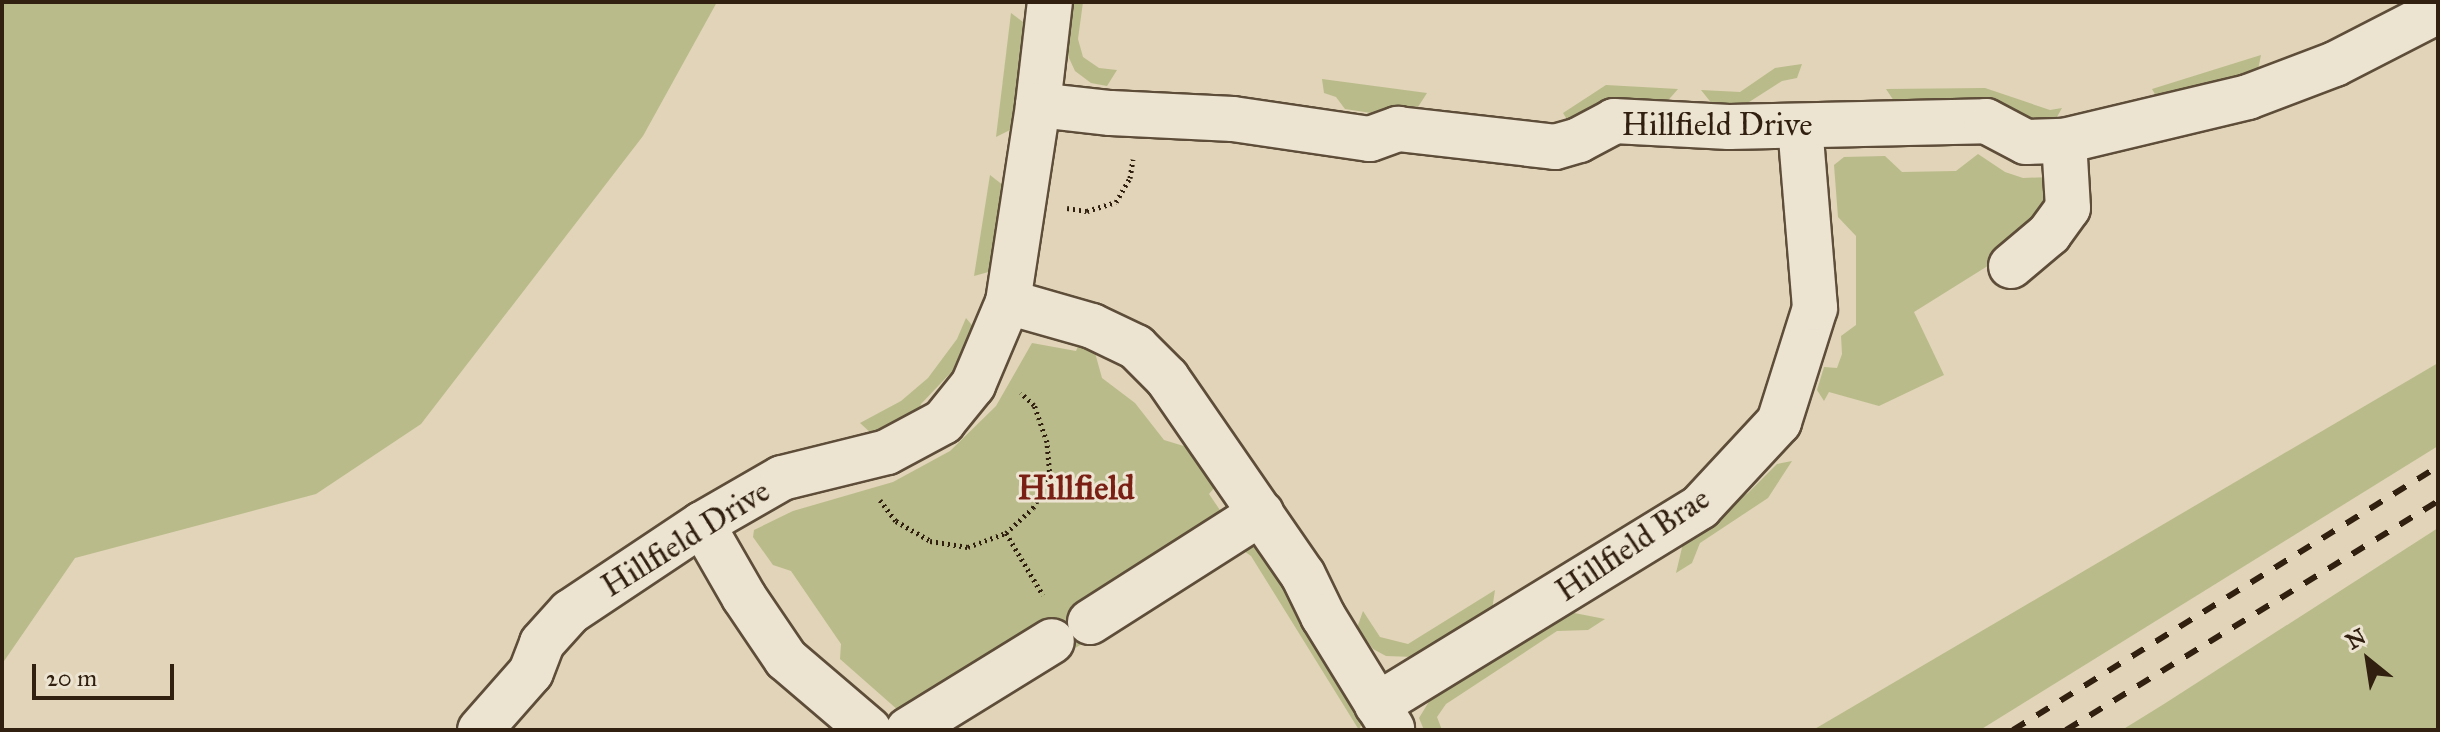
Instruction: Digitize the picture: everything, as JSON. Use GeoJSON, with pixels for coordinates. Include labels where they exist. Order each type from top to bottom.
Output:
{"type":"FeatureCollection","features":[{"type":"Feature","properties":{"kind":"street","name":"Hillfield Drive"},"geometry":{"type":"LineString","coordinates":[[480,730],[531,672],[542,643],[570,612],[702,524],[782,478],[887,452],[943,422],[973,385],[1008,302],[1050,2]]}},
{"type":"Feature","properties":{"kind":"street","name":"Hillfield Drive"},"geometry":{"type":"LineString","coordinates":[[1038,105],[1141,115],[1233,119],[1370,139],[1398,129],[1555,147],[1579,140],[1614,121],[1729,127],[1986,121],[2026,142],[2064,141],[2248,97],[2335,64],[2438,11]]}},
{"type":"Feature","properties":{"kind":"street","name":"Hillfield Brae"},"geometry":{"type":"LineString","coordinates":[[1008,302],[1092,326],[1136,347],[1167,378],[1303,575],[1323,616],[1385,717],[1700,507],[1779,422],[1815,308],[1800,127]]}},
{"type":"Feature","properties":{"kind":"street"},"geometry":{"type":"LineString","coordinates":[[2011,266],[2049,234],[2068,208],[2064,141]]}},
{"type":"Feature","properties":{"kind":"street"},"geometry":{"type":"LineString","coordinates":[[908,730],[1063,622],[1261,513]]}},
{"type":"Feature","properties":{"kind":"street"},"geometry":{"type":"LineString","coordinates":[[702,524],[744,597],[786,659],[869,730]]}},
{"type":"Feature","properties":{"kind":"path"},"geometry":{"type":"LineString","coordinates":[[1023,200],[1087,211],[1116,202],[1130,178],[1141,115]]}},
{"type":"Feature","properties":{"kind":"path"},"geometry":{"type":"LineString","coordinates":[[862,459],[881,502],[896,521],[930,541],[968,547],[1006,533],[1033,508],[1050,477],[1047,442],[1034,405],[983,361]]}},
{"type":"Feature","properties":{"kind":"path"},"geometry":{"type":"LineString","coordinates":[[1006,533],[1063,622]]}},
{"type":"Feature","properties":{"kind":"green space"},"geometry":{"type":"Polygon","coordinates":[[[2,2],[717,2],[643,136],[421,424],[316,494],[75,558],[2,664],[2,2]]]}},
{"type":"Feature","properties":{"kind":"green space"},"geometry":{"type":"Polygon","coordinates":[[[1069,2],[1083,2],[1078,39],[1083,57],[1099,68],[1117,70],[1107,86],[1091,83],[1075,71],[1069,58],[1063,39],[1069,2]]]}},
{"type":"Feature","properties":{"kind":"green space"},"geometry":{"type":"Polygon","coordinates":[[[1011,13],[1027,25],[1012,129],[996,137],[1011,13]]]}},
{"type":"Feature","properties":{"kind":"green space"},"geometry":{"type":"Polygon","coordinates":[[[2261,55],[2257,75],[2160,103],[2152,89],[2261,55]]]}},
{"type":"Feature","properties":{"kind":"green space"},"geometry":{"type":"Polygon","coordinates":[[[1802,64],[1797,78],[1782,81],[1746,104],[1713,105],[1701,90],[1740,92],[1775,68],[1802,64]]]}},
{"type":"Feature","properties":{"kind":"green space"},"geometry":{"type":"Polygon","coordinates":[[[1322,79],[1427,93],[1418,107],[1411,106],[1397,117],[1345,109],[1336,97],[1324,93],[1322,79]]]}},
{"type":"Feature","properties":{"kind":"green space"},"geometry":{"type":"Polygon","coordinates":[[[1606,85],[1678,89],[1664,105],[1603,101],[1571,126],[1563,113],[1606,85]]]}},
{"type":"Feature","properties":{"kind":"green space"},"geometry":{"type":"Polygon","coordinates":[[[1985,88],[2050,110],[2062,108],[2053,124],[2027,121],[1985,99],[1894,101],[1886,89],[1985,88]]]}},
{"type":"Feature","properties":{"kind":"green space"},"geometry":{"type":"Polygon","coordinates":[[[1978,154],[2005,172],[2023,178],[2050,177],[2046,213],[1994,262],[1914,312],[1944,375],[1879,406],[1829,392],[1824,401],[1817,390],[1824,367],[1837,368],[1842,354],[1841,336],[1856,325],[1856,236],[1838,217],[1834,165],[1844,157],[1885,156],[1902,172],[1956,171],[1978,154]]]}},
{"type":"Feature","properties":{"kind":"green space"},"geometry":{"type":"Polygon","coordinates":[[[990,175],[1004,186],[992,271],[974,276],[990,175]]]}},
{"type":"Feature","properties":{"kind":"green space"},"geometry":{"type":"Polygon","coordinates":[[[966,318],[976,330],[960,363],[921,404],[917,419],[872,434],[860,423],[901,401],[928,378],[957,339],[966,318]]]}},
{"type":"Feature","properties":{"kind":"green space"},"geometry":{"type":"Polygon","coordinates":[[[1081,339],[1092,342],[1102,378],[1135,403],[1164,440],[1200,451],[1219,482],[1209,494],[1226,519],[1090,639],[1072,650],[1057,626],[907,718],[840,659],[841,644],[791,571],[773,565],[753,537],[754,530],[793,511],[893,482],[950,451],[996,406],[1032,343],[1076,351],[1081,339]]]}},
{"type":"Feature","properties":{"kind":"green space"},"geometry":{"type":"Polygon","coordinates":[[[2438,363],[2438,446],[1980,730],[1813,730],[2438,363]]]}},
{"type":"Feature","properties":{"kind":"green space"},"geometry":{"type":"Polygon","coordinates":[[[1792,461],[1768,498],[1700,543],[1692,563],[1676,573],[1685,535],[1748,493],[1777,464],[1792,461]]]}},
{"type":"Feature","properties":{"kind":"green space"},"geometry":{"type":"Polygon","coordinates":[[[2438,528],[2438,730],[2122,730],[2164,704],[2438,528]]]}},
{"type":"Feature","properties":{"kind":"green space"},"geometry":{"type":"Polygon","coordinates":[[[1256,542],[1277,577],[1293,582],[1364,718],[1359,730],[1251,556],[1237,546],[1256,542]]]}},
{"type":"Feature","properties":{"kind":"green space"},"geometry":{"type":"Polygon","coordinates":[[[1495,590],[1492,610],[1475,631],[1456,629],[1414,657],[1386,656],[1373,649],[1357,628],[1363,611],[1380,637],[1408,644],[1495,590]]]}},
{"type":"Feature","properties":{"kind":"green space"},"geometry":{"type":"Polygon","coordinates":[[[1564,611],[1605,619],[1588,630],[1557,631],[1446,704],[1437,717],[1442,730],[1424,730],[1419,718],[1433,695],[1564,611]]]}},
{"type":"Feature","properties":{"kind":"railway"},"geometry":{"type":"LineString","coordinates":[[2013,730],[2438,467]]}},
{"type":"Feature","properties":{"kind":"railway"},"geometry":{"type":"LineString","coordinates":[[2066,730],[2438,501]]}},
{"type":"Feature","properties":{"kind":"district","name":"Hillfield"},"geometry":{"type":"Point","coordinates":[1076,488]}}]}
